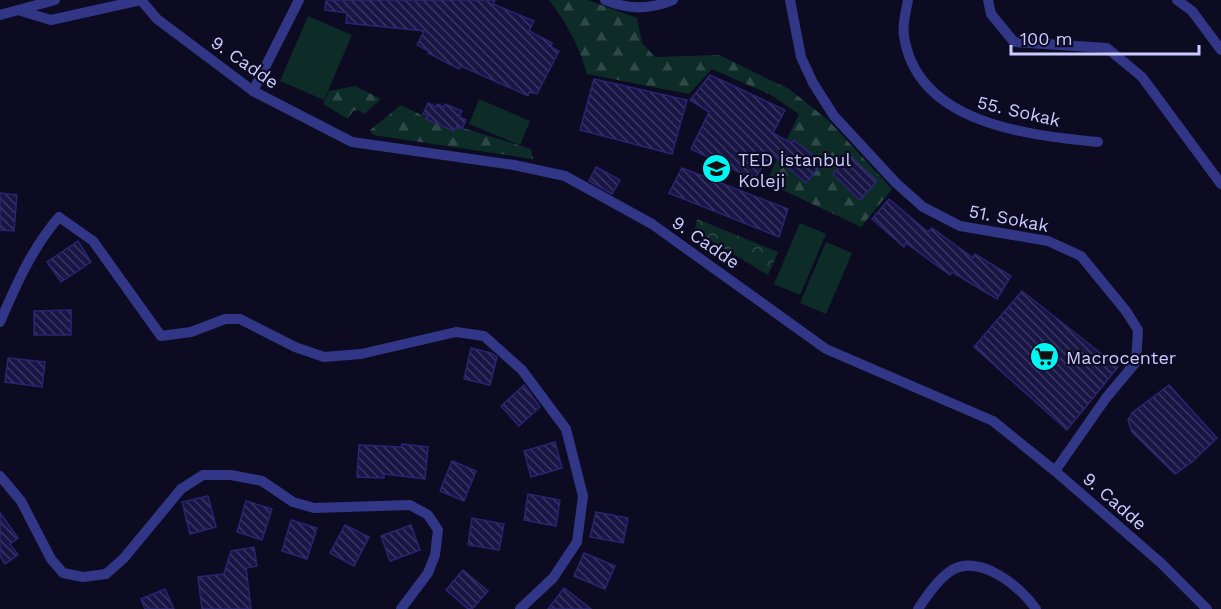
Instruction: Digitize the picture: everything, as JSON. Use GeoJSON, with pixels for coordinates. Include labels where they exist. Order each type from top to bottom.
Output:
{"type":"FeatureCollection","features":[{"type":"Feature","properties":{"kind":"street"},"geometry":{"type":"LineString","coordinates":[[0,15],[55,0]]}},
{"type":"Feature","properties":{"kind":"street"},"geometry":{"type":"LineString","coordinates":[[21,11],[51,20],[141,0]]}},
{"type":"Feature","properties":{"kind":"street","name":"9. Cadde"},"geometry":{"type":"LineString","coordinates":[[141,0],[157,19],[253,91],[352,142],[514,165],[565,176],[652,224],[826,349],[993,421],[1055,471],[1161,563],[1207,609]]}},
{"type":"Feature","properties":{"kind":"street"},"geometry":{"type":"LineString","coordinates":[[253,91],[299,0]]}},
{"type":"Feature","properties":{"kind":"street"},"geometry":{"type":"LineString","coordinates":[[605,0],[620,7],[654,8],[673,0]]}},
{"type":"Feature","properties":{"kind":"street","name":"51. Sokak"},"geometry":{"type":"LineString","coordinates":[[790,0],[801,57],[813,83],[834,116],[896,183],[923,207],[960,226],[1048,241],[1082,256],[1126,311],[1138,330],[1136,362],[1106,398],[1055,471]]}},
{"type":"Feature","properties":{"kind":"street","name":"55. Sokak"},"geometry":{"type":"LineString","coordinates":[[908,0],[903,34],[906,47],[922,79],[942,102],[965,115],[998,125],[1061,139],[1098,142]]}},
{"type":"Feature","properties":{"kind":"street"},"geometry":{"type":"LineString","coordinates":[[988,0],[991,14],[1014,42],[1107,48],[1142,77],[1221,184]]}},
{"type":"Feature","properties":{"kind":"street"},"geometry":{"type":"LineString","coordinates":[[1177,0],[1192,11],[1221,50]]}},
{"type":"Feature","properties":{"kind":"street"},"geometry":{"type":"LineString","coordinates":[[0,322],[16,284],[44,234],[58,217],[93,241],[161,336],[191,332],[225,319],[240,319],[295,347],[324,357],[361,354],[456,332],[484,336],[522,370],[567,429],[583,496],[577,542],[553,578],[520,609]]}},
{"type":"Feature","properties":{"kind":"street"},"geometry":{"type":"LineString","coordinates":[[0,476],[21,501],[51,559],[63,573],[83,577],[106,574],[124,558],[181,489],[203,475],[231,475],[262,481],[293,502],[314,508],[410,505],[428,515],[438,530],[435,555],[428,573],[401,609]]}},
{"type":"Feature","properties":{"kind":"street"},"geometry":{"type":"LineString","coordinates":[[918,609],[930,591],[952,571],[978,567],[1009,581],[1036,609]]}},
{"type":"Feature","properties":{"kind":"green space"},"geometry":{"type":"Polygon","coordinates":[[[549,0],[588,0],[637,18],[642,43],[655,57],[719,55],[789,89],[828,120],[892,189],[861,227],[766,182],[799,114],[771,95],[712,69],[689,94],[587,74],[572,35],[549,0]]]}},
{"type":"Feature","properties":{"kind":"green space"},"geometry":{"type":"Polygon","coordinates":[[[308,16],[352,35],[324,100],[280,81],[308,16]]]}},
{"type":"Feature","properties":{"kind":"green space"},"geometry":{"type":"Polygon","coordinates":[[[355,86],[381,99],[364,114],[358,110],[353,111],[348,119],[323,104],[329,91],[355,86]]]}},
{"type":"Feature","properties":{"kind":"green space"},"geometry":{"type":"Polygon","coordinates":[[[479,99],[530,121],[520,145],[469,124],[479,99]]]}},
{"type":"Feature","properties":{"kind":"green space"},"geometry":{"type":"Polygon","coordinates":[[[401,105],[454,131],[457,126],[531,149],[533,159],[373,135],[370,130],[401,105]]]}},
{"type":"Feature","properties":{"kind":"green space"},"geometry":{"type":"Polygon","coordinates":[[[697,219],[778,252],[768,275],[695,231],[697,219]]]}},
{"type":"Feature","properties":{"kind":"green space"},"geometry":{"type":"Polygon","coordinates":[[[800,223],[826,234],[800,295],[774,284],[800,223]]]}},
{"type":"Feature","properties":{"kind":"green space"},"geometry":{"type":"Polygon","coordinates":[[[826,242],[852,253],[826,314],[800,303],[826,242]]]}},
{"type":"Feature","properties":{"kind":"building"},"geometry":{"type":"Polygon","coordinates":[[[326,0],[495,0],[493,4],[534,21],[529,31],[552,43],[551,47],[559,51],[537,94],[529,92],[528,96],[461,66],[459,69],[428,53],[429,51],[417,45],[424,31],[346,23],[347,13],[325,10],[326,0]]]}},
{"type":"Feature","properties":{"kind":"building"},"geometry":{"type":"Polygon","coordinates":[[[710,75],[785,110],[773,133],[791,143],[794,140],[822,163],[806,183],[773,155],[770,162],[765,160],[755,180],[691,149],[709,112],[690,100],[710,75]]]}},
{"type":"Feature","properties":{"kind":"building"},"geometry":{"type":"Polygon","coordinates":[[[594,79],[687,100],[672,154],[580,130],[594,79]]]}},
{"type":"Feature","properties":{"kind":"building"},"geometry":{"type":"Polygon","coordinates":[[[428,103],[436,107],[437,104],[444,107],[445,104],[462,111],[459,117],[466,120],[462,129],[457,126],[454,131],[426,119],[428,116],[423,114],[428,103]]]}},
{"type":"Feature","properties":{"kind":"building"},"geometry":{"type":"Polygon","coordinates":[[[850,156],[877,181],[860,200],[833,174],[850,156]]]}},
{"type":"Feature","properties":{"kind":"building"},"geometry":{"type":"Polygon","coordinates":[[[596,167],[620,180],[612,194],[589,181],[596,167]]]}},
{"type":"Feature","properties":{"kind":"building"},"geometry":{"type":"Polygon","coordinates":[[[682,168],[788,209],[779,237],[669,193],[682,168]]]}},
{"type":"Feature","properties":{"kind":"building"},"geometry":{"type":"Polygon","coordinates":[[[0,193],[17,195],[14,231],[0,230],[0,193]]]}},
{"type":"Feature","properties":{"kind":"building"},"geometry":{"type":"Polygon","coordinates":[[[889,199],[928,232],[932,228],[973,258],[975,254],[1011,276],[997,299],[952,272],[950,275],[906,243],[904,247],[872,219],[889,199]]]}},
{"type":"Feature","properties":{"kind":"building"},"geometry":{"type":"Polygon","coordinates":[[[78,241],[91,262],[61,282],[47,262],[78,241]]]}},
{"type":"Feature","properties":{"kind":"building","name":"Macrocenter"},"geometry":{"type":"Polygon","coordinates":[[[1022,291],[1118,367],[1067,430],[974,347],[1022,291]]]}},
{"type":"Feature","properties":{"kind":"building"},"geometry":{"type":"Polygon","coordinates":[[[71,310],[71,335],[34,335],[34,311],[71,310]]]}},
{"type":"Feature","properties":{"kind":"building"},"geometry":{"type":"Polygon","coordinates":[[[471,348],[491,353],[497,357],[490,385],[464,379],[471,348]]]}},
{"type":"Feature","properties":{"kind":"building"},"geometry":{"type":"Polygon","coordinates":[[[8,358],[45,362],[42,387],[5,382],[8,358]]]}},
{"type":"Feature","properties":{"kind":"building"},"geometry":{"type":"Polygon","coordinates":[[[524,385],[540,407],[519,426],[501,406],[524,385]]]}},
{"type":"Feature","properties":{"kind":"building"},"geometry":{"type":"Polygon","coordinates":[[[1169,385],[1217,438],[1192,462],[1175,474],[1132,432],[1128,420],[1132,413],[1169,385]]]}},
{"type":"Feature","properties":{"kind":"building"},"geometry":{"type":"Polygon","coordinates":[[[555,442],[562,468],[531,477],[524,451],[555,442]]]}},
{"type":"Feature","properties":{"kind":"building"},"geometry":{"type":"Polygon","coordinates":[[[402,444],[428,447],[425,479],[384,474],[384,478],[357,477],[359,445],[401,447],[402,444]]]}},
{"type":"Feature","properties":{"kind":"building"},"geometry":{"type":"Polygon","coordinates":[[[452,461],[476,471],[464,501],[440,491],[452,461]]]}},
{"type":"Feature","properties":{"kind":"building"},"geometry":{"type":"Polygon","coordinates":[[[528,494],[560,500],[556,526],[524,520],[528,494]]]}},
{"type":"Feature","properties":{"kind":"building"},"geometry":{"type":"Polygon","coordinates":[[[208,496],[216,527],[190,534],[182,502],[208,496]]]}},
{"type":"Feature","properties":{"kind":"building"},"geometry":{"type":"Polygon","coordinates":[[[246,501],[272,509],[262,540],[237,532],[246,501]]]}},
{"type":"Feature","properties":{"kind":"building"},"geometry":{"type":"Polygon","coordinates":[[[596,512],[628,518],[623,543],[590,537],[596,512]]]}},
{"type":"Feature","properties":{"kind":"building"},"geometry":{"type":"Polygon","coordinates":[[[0,513],[18,538],[10,544],[18,555],[5,564],[0,556],[0,513]]]}},
{"type":"Feature","properties":{"kind":"building"},"geometry":{"type":"Polygon","coordinates":[[[472,518],[504,524],[499,550],[468,545],[472,518]]]}},
{"type":"Feature","properties":{"kind":"building"},"geometry":{"type":"Polygon","coordinates":[[[291,520],[317,528],[307,559],[282,551],[291,520]]]}},
{"type":"Feature","properties":{"kind":"building"},"geometry":{"type":"Polygon","coordinates":[[[345,525],[369,537],[354,566],[330,553],[345,525]]]}},
{"type":"Feature","properties":{"kind":"building"},"geometry":{"type":"Polygon","coordinates":[[[411,525],[420,550],[390,561],[381,536],[411,525]]]}},
{"type":"Feature","properties":{"kind":"building"},"geometry":{"type":"Polygon","coordinates":[[[254,547],[257,566],[246,568],[251,609],[202,609],[198,577],[224,574],[231,551],[254,547]]]}},
{"type":"Feature","properties":{"kind":"building"},"geometry":{"type":"Polygon","coordinates":[[[584,553],[615,566],[605,589],[574,576],[584,553]]]}},
{"type":"Feature","properties":{"kind":"building"},"geometry":{"type":"Polygon","coordinates":[[[463,570],[488,591],[472,609],[468,609],[446,590],[463,570]]]}},
{"type":"Feature","properties":{"kind":"building"},"geometry":{"type":"Polygon","coordinates":[[[564,588],[568,591],[591,609],[548,609],[564,588]]]}},
{"type":"Feature","properties":{"kind":"building"},"geometry":{"type":"Polygon","coordinates":[[[165,589],[174,609],[145,609],[141,599],[165,589]]]}},
{"type":"Feature","properties":{"kind":"place","name":"TED İstanbul Koleji"},"geometry":{"type":"Point","coordinates":[717,169]}},
{"type":"Feature","properties":{"kind":"place","name":"Macrocenter"},"geometry":{"type":"Point","coordinates":[1045,357]}}]}
